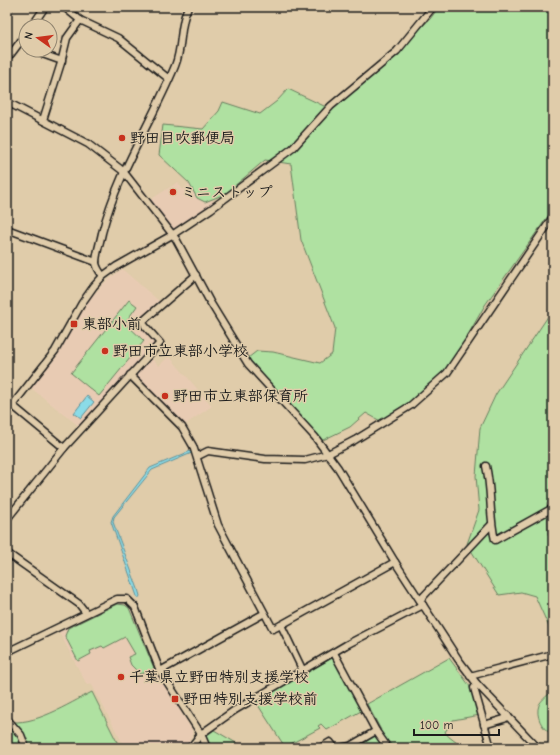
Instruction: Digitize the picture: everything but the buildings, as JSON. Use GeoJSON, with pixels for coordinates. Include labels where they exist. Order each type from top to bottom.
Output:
{"type":"FeatureCollection","features":[{"type":"Feature","properties":{"kind":"street"},"geometry":{"type":"LineString","coordinates":[[37,18],[45,7]]}},
{"type":"Feature","properties":{"kind":"street"},"geometry":{"type":"LineString","coordinates":[[64,7],[80,20],[118,38],[169,79]]}},
{"type":"Feature","properties":{"kind":"street"},"geometry":{"type":"LineString","coordinates":[[103,276],[98,270],[96,262],[104,226],[124,171],[178,59],[183,21],[188,7]]}},
{"type":"Feature","properties":{"kind":"street"},"geometry":{"type":"LineString","coordinates":[[7,412],[54,351],[82,304],[103,276],[117,266],[172,235],[212,209],[293,148],[331,106],[397,51],[433,7]]}},
{"type":"Feature","properties":{"kind":"street"},"geometry":{"type":"LineString","coordinates":[[43,120],[62,61],[67,38],[80,20]]}},
{"type":"Feature","properties":{"kind":"street"},"geometry":{"type":"LineString","coordinates":[[7,52],[11,54],[18,44]]}},
{"type":"Feature","properties":{"kind":"street"},"geometry":{"type":"LineString","coordinates":[[54,58],[62,61]]}},
{"type":"Feature","properties":{"kind":"street"},"geometry":{"type":"LineString","coordinates":[[7,102],[88,144],[124,171],[172,235],[248,364],[328,454],[421,603],[470,676],[538,748]]}},
{"type":"Feature","properties":{"kind":"street"},"geometry":{"type":"LineString","coordinates":[[198,456],[208,452],[286,461],[305,460],[328,454],[355,440],[410,406],[447,373],[553,217]]}},
{"type":"Feature","properties":{"kind":"street"},"geometry":{"type":"LineString","coordinates":[[7,229],[96,262]]}},
{"type":"Feature","properties":{"kind":"street"},"geometry":{"type":"LineString","coordinates":[[7,519],[64,448],[160,343],[144,326],[143,321],[196,275]]}},
{"type":"Feature","properties":{"kind":"street"},"geometry":{"type":"LineString","coordinates":[[130,375],[182,427],[198,456],[218,525],[273,629],[395,562]]}},
{"type":"Feature","properties":{"kind":"street"},"geometry":{"type":"LineString","coordinates":[[12,405],[64,448]]}},
{"type":"Feature","properties":{"kind":"street"},"geometry":{"type":"LineString","coordinates":[[486,466],[490,497],[491,525],[495,540],[553,508]]}},
{"type":"Feature","properties":{"kind":"street"},"geometry":{"type":"LineString","coordinates":[[190,748],[201,734],[235,710],[421,603],[491,525]]}},
{"type":"Feature","properties":{"kind":"street"},"geometry":{"type":"LineString","coordinates":[[7,553],[79,604],[86,613]]}},
{"type":"Feature","properties":{"kind":"street"},"geometry":{"type":"LineString","coordinates":[[7,652],[116,599],[127,599],[136,607],[160,671],[201,734],[207,748]]}},
{"type":"Feature","properties":{"kind":"street"},"geometry":{"type":"LineString","coordinates":[[160,671],[264,614]]}},
{"type":"Feature","properties":{"kind":"street"},"geometry":{"type":"LineString","coordinates":[[282,625],[303,671]]}},
{"type":"Feature","properties":{"kind":"street"},"geometry":{"type":"LineString","coordinates":[[334,653],[376,731],[388,748]]}},
{"type":"Feature","properties":{"kind":"street"},"geometry":{"type":"LineString","coordinates":[[470,676],[553,654]]}},
{"type":"Feature","properties":{"kind":"street"},"geometry":{"type":"LineString","coordinates":[[477,684],[474,688],[491,748]]}},
{"type":"Feature","properties":{"kind":"street"},"geometry":{"type":"LineString","coordinates":[[484,725],[504,719],[508,716]]}},
{"type":"Feature","properties":{"kind":"street"},"geometry":{"type":"LineString","coordinates":[[7,719],[21,735],[26,748]]}},
{"type":"Feature","properties":{"kind":"street"},"geometry":{"type":"LineString","coordinates":[[339,748],[350,746],[376,731]]}},
{"type":"Feature","properties":{"kind":"street"},"geometry":{"type":"LineString","coordinates":[[320,748],[330,742],[335,748]]}},
{"type":"Feature","properties":{"kind":"shaded area"},"geometry":{"type":"Polygon","coordinates":[[[192,180],[215,203],[175,229],[170,228],[150,200],[178,182],[183,190],[192,180]]]}},
{"type":"Feature","properties":{"kind":"shaded area","name":"野田市立東部小学校"},"geometry":{"type":"Polygon","coordinates":[[[122,269],[159,301],[137,321],[153,339],[153,347],[80,427],[31,388],[58,355],[89,300],[103,284],[122,269]]]}},
{"type":"Feature","properties":{"kind":"shaded area"},"geometry":{"type":"Polygon","coordinates":[[[169,356],[212,406],[183,426],[134,377],[150,357],[159,366],[169,356]]]}},
{"type":"Feature","properties":{"kind":"shaded area","name":"千葉県立野田特別支援学校"},"geometry":{"type":"Polygon","coordinates":[[[121,602],[132,608],[157,673],[192,730],[192,736],[189,740],[191,743],[186,748],[125,748],[91,683],[87,685],[58,630],[115,603],[121,602]]]}},
{"type":"Feature","properties":{"kind":"green space"},"geometry":{"type":"Polygon","coordinates":[[[439,7],[553,7],[553,209],[485,305],[441,382],[384,423],[366,413],[350,427],[321,441],[248,358],[257,351],[273,352],[320,363],[332,354],[335,328],[301,240],[291,164],[265,160],[225,194],[205,202],[197,198],[189,183],[159,155],[163,125],[203,129],[219,111],[223,102],[260,114],[277,101],[288,89],[324,106],[358,89],[430,19],[439,7]]]}},
{"type":"Feature","properties":{"kind":"green space"},"geometry":{"type":"Polygon","coordinates":[[[129,300],[137,306],[125,323],[144,341],[99,396],[71,373],[129,300]]]}},
{"type":"Feature","properties":{"kind":"green space"},"geometry":{"type":"Polygon","coordinates":[[[553,309],[553,492],[547,504],[548,534],[553,543],[553,636],[535,596],[521,592],[499,595],[467,544],[479,510],[476,476],[480,428],[496,394],[553,309]]]}},
{"type":"Feature","properties":{"kind":"green space"},"geometry":{"type":"Polygon","coordinates":[[[117,604],[125,605],[129,608],[154,668],[151,671],[140,674],[131,665],[128,657],[135,654],[125,637],[104,648],[102,646],[90,651],[91,654],[78,661],[65,636],[68,628],[117,604]]]}},
{"type":"Feature","properties":{"kind":"green space"},"geometry":{"type":"Polygon","coordinates":[[[332,658],[335,659],[361,711],[327,730],[321,724],[318,726],[320,728],[285,747],[256,702],[332,658]]]}},
{"type":"Feature","properties":{"kind":"green space"},"geometry":{"type":"Polygon","coordinates":[[[449,658],[469,685],[480,715],[453,720],[445,732],[462,748],[364,748],[362,745],[381,730],[367,704],[449,658]]]}},
{"type":"Feature","properties":{"kind":"green space"},"geometry":{"type":"Polygon","coordinates":[[[553,691],[553,733],[550,733],[544,728],[540,721],[538,709],[541,701],[553,691]]]}},
{"type":"Feature","properties":{"kind":"green space"},"geometry":{"type":"Polygon","coordinates":[[[92,692],[120,748],[7,748],[7,721],[28,721],[39,718],[92,692]]]}},
{"type":"Feature","properties":{"kind":"green space"},"geometry":{"type":"Polygon","coordinates":[[[214,730],[244,748],[211,748],[206,736],[214,730]]]}},
{"type":"Feature","properties":{"kind":"water"},"geometry":{"type":"Polygon","coordinates":[[[87,396],[94,402],[81,418],[74,413],[87,396]]]}},
{"type":"Feature","properties":{"kind":"water"},"geometry":{"type":"Polygon","coordinates":[[[193,450],[194,452],[152,470],[114,517],[113,522],[138,589],[140,596],[138,599],[111,522],[113,516],[150,468],[193,450]]]}},
{"type":"Feature","properties":{"kind":"place","name":"野田目吹郵便局"},"geometry":{"type":"Point","coordinates":[122,138]}},
{"type":"Feature","properties":{"kind":"place","name":"ミニストップ"},"geometry":{"type":"Point","coordinates":[173,192]}},
{"type":"Feature","properties":{"kind":"place","name":"東部小前"},"geometry":{"type":"Point","coordinates":[74,324]}},
{"type":"Feature","properties":{"kind":"place","name":"野田市立東部小学校"},"geometry":{"type":"Point","coordinates":[105,351]}},
{"type":"Feature","properties":{"kind":"place","name":"野田市立東部保育所"},"geometry":{"type":"Point","coordinates":[165,396]}},
{"type":"Feature","properties":{"kind":"place","name":"千葉県立野田特別支援学校"},"geometry":{"type":"Point","coordinates":[121,677]}},
{"type":"Feature","properties":{"kind":"place","name":"野田特別支援学校前"},"geometry":{"type":"Point","coordinates":[175,699]}}]}
